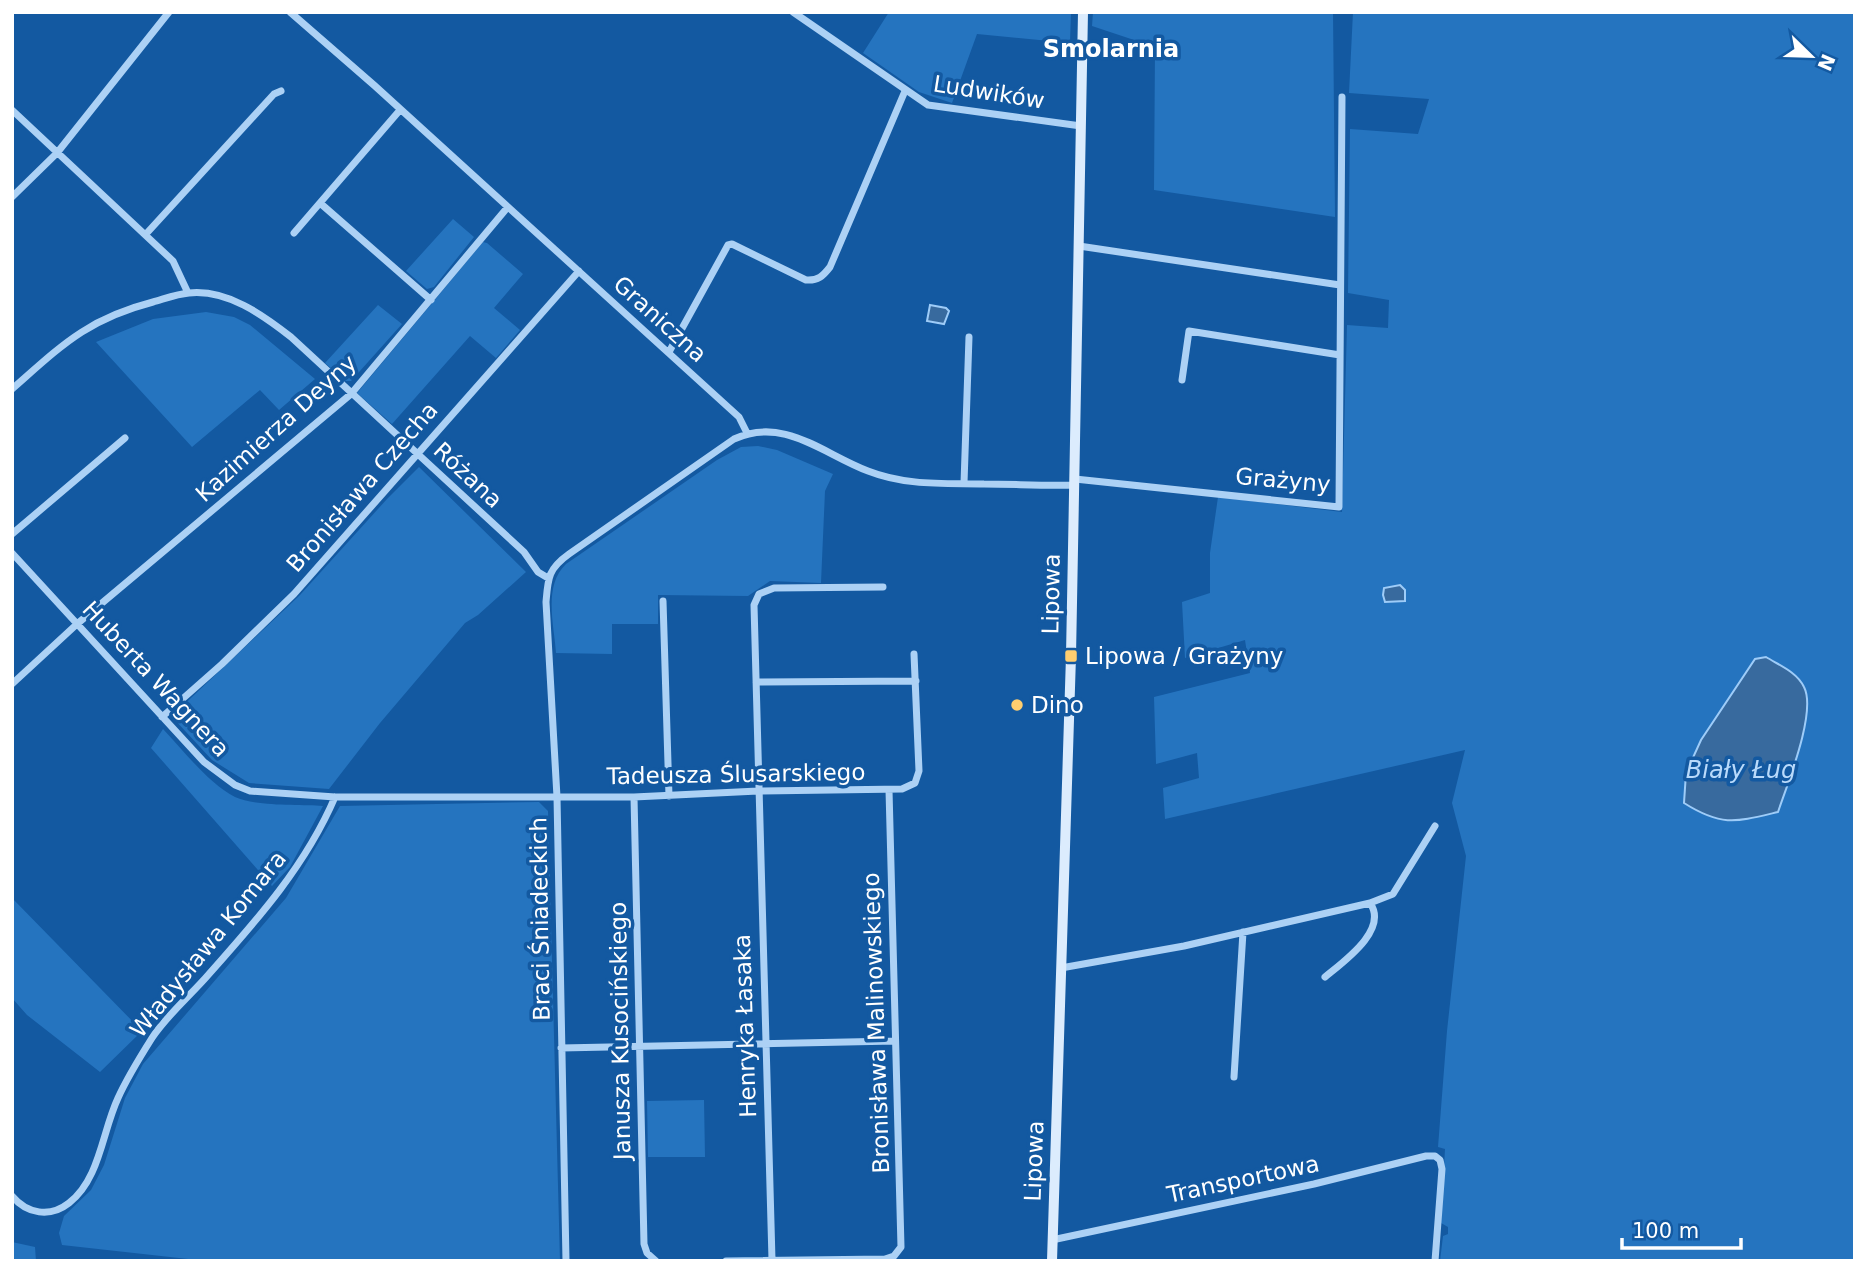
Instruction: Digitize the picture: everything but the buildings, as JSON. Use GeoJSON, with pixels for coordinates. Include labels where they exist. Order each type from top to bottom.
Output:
{"type":"FeatureCollection","features":[{"type":"Feature","properties":{"kind":"main road","name":"Lipowa"},"geometry":{"type":"LineString","coordinates":[[1052,1261],[1075,482],[1083,12]]}},
{"type":"Feature","properties":{"kind":"street"},"geometry":{"type":"LineString","coordinates":[[12,197],[57,153],[169,12]]}},
{"type":"Feature","properties":{"kind":"street","name":"Graniczna"},"geometry":{"type":"LineString","coordinates":[[290,12],[739,417],[747,433]]}},
{"type":"Feature","properties":{"kind":"street","name":"Ludwików"},"geometry":{"type":"LineString","coordinates":[[793,12],[905,91],[933,107],[1081,126]]}},
{"type":"Feature","properties":{"kind":"street"},"geometry":{"type":"LineString","coordinates":[[668,352],[728,245],[732,244],[806,280],[814,280],[824,274],[830,267],[905,91]]}},
{"type":"Feature","properties":{"kind":"street"},"geometry":{"type":"LineString","coordinates":[[146,234],[274,94],[281,92]]}},
{"type":"Feature","properties":{"kind":"street","name":"Grażyny"},"geometry":{"type":"LineString","coordinates":[[1075,482],[1339,507],[1342,97]]}},
{"type":"Feature","properties":{"kind":"street"},"geometry":{"type":"LineString","coordinates":[[12,110],[146,234],[178,268],[188,293]]}},
{"type":"Feature","properties":{"kind":"street"},"geometry":{"type":"LineString","coordinates":[[294,233],[400,110]]}},
{"type":"Feature","properties":{"kind":"street"},"geometry":{"type":"LineString","coordinates":[[320,203],[431,300]]}},
{"type":"Feature","properties":{"kind":"street","name":"Kazimierza Deyny"},"geometry":{"type":"LineString","coordinates":[[12,684],[77,624],[351,394],[507,208]]}},
{"type":"Feature","properties":{"kind":"street"},"geometry":{"type":"LineString","coordinates":[[1079,246],[1340,285]]}},
{"type":"Feature","properties":{"kind":"street","name":"Bronisława Czecha"},"geometry":{"type":"LineString","coordinates":[[162,717],[222,664],[293,594],[579,271]]}},
{"type":"Feature","properties":{"kind":"street","name":"Różana"},"geometry":{"type":"LineString","coordinates":[[12,389],[59,348],[94,323],[129,308],[188,293],[221,296],[265,318],[291,337],[524,552],[538,572],[548,578]]}},
{"type":"Feature","properties":{"kind":"street"},"geometry":{"type":"LineString","coordinates":[[1182,380],[1189,331],[1340,355]]}},
{"type":"Feature","properties":{"kind":"street"},"geometry":{"type":"LineString","coordinates":[[964,483],[969,337]]}},
{"type":"Feature","properties":{"kind":"street"},"geometry":{"type":"LineString","coordinates":[[548,578],[552,568],[560,560],[734,439],[747,433],[766,430],[783,432],[868,471],[914,483],[1075,482]]}},
{"type":"Feature","properties":{"kind":"street"},"geometry":{"type":"LineString","coordinates":[[12,534],[125,438]]}},
{"type":"Feature","properties":{"kind":"street","name":"Huberta Wagnera"},"geometry":{"type":"LineString","coordinates":[[12,553],[204,762],[235,785],[257,793],[335,797],[557,797]]}},
{"type":"Feature","properties":{"kind":"street","name":"Braci Śniadeckich"},"geometry":{"type":"LineString","coordinates":[[548,578],[546,602],[557,797],[566,1261]]}},
{"type":"Feature","properties":{"kind":"street","name":"Henryka Łasaka"},"geometry":{"type":"LineString","coordinates":[[772,1260],[754,605],[755,599],[762,591],[774,588],[883,587]]}},
{"type":"Feature","properties":{"kind":"street"},"geometry":{"type":"LineString","coordinates":[[663,601],[669,796]]}},
{"type":"Feature","properties":{"kind":"street"},"geometry":{"type":"LineString","coordinates":[[756,682],[916,681],[914,654]]}},
{"type":"Feature","properties":{"kind":"street","name":"Tadeusza Ślusarskiego"},"geometry":{"type":"LineString","coordinates":[[557,797],[908,788],[915,783],[919,771],[916,681]]}},
{"type":"Feature","properties":{"kind":"street","name":"Bronisława Malinowskiego"},"geometry":{"type":"LineString","coordinates":[[772,1260],[884,1259],[897,1253],[902,1243],[889,790]]}},
{"type":"Feature","properties":{"kind":"street","name":"Władysława Komara"},"geometry":{"type":"LineString","coordinates":[[12,1196],[24,1208],[44,1212],[67,1205],[80,1191],[96,1159],[117,1098],[153,1036],[266,911],[299,864],[335,797]]}},
{"type":"Feature","properties":{"kind":"street","name":"Janusza Kusocińskiego"},"geometry":{"type":"LineString","coordinates":[[634,797],[644,1244],[646,1253],[655,1260]]}},
{"type":"Feature","properties":{"kind":"street"},"geometry":{"type":"LineString","coordinates":[[1061,968],[1243,932],[1370,903],[1392,894],[1435,826]]}},
{"type":"Feature","properties":{"kind":"street"},"geometry":{"type":"LineString","coordinates":[[1325,977],[1368,938],[1374,912],[1370,903]]}},
{"type":"Feature","properties":{"kind":"street"},"geometry":{"type":"LineString","coordinates":[[1234,1077],[1243,932]]}},
{"type":"Feature","properties":{"kind":"street"},"geometry":{"type":"LineString","coordinates":[[561,1048],[895,1041]]}},
{"type":"Feature","properties":{"kind":"street","name":"Transportowa"},"geometry":{"type":"LineString","coordinates":[[1052,1240],[1435,1156],[1440,1160],[1442,1169],[1435,1261]]}},
{"type":"Feature","properties":{"kind":"street"},"geometry":{"type":"LineString","coordinates":[[726,1261],[772,1260]]}},
{"type":"Feature","properties":{"kind":"shaded area"},"geometry":{"type":"Polygon","coordinates":[[[889,12],[1071,12],[1070,43],[977,34],[952,103],[919,92],[863,53],[889,12]]]}},
{"type":"Feature","properties":{"kind":"shaded area"},"geometry":{"type":"Polygon","coordinates":[[[1093,12],[1333,12],[1335,217],[1154,190],[1155,47],[1092,26],[1093,12]]]}},
{"type":"Feature","properties":{"kind":"shaded area"},"geometry":{"type":"Polygon","coordinates":[[[1353,12],[1855,12],[1855,1261],[1440,1261],[1443,1236],[1448,1234],[1448,1227],[1441,1223],[1445,1149],[1438,1147],[1447,1031],[1466,856],[1452,803],[1465,750],[1165,819],[1163,788],[1199,778],[1197,753],[1156,764],[1154,697],[1250,673],[1245,640],[1185,658],[1182,602],[1210,593],[1210,553],[1218,497],[1342,512],[1347,325],[1388,328],[1389,300],[1348,293],[1350,129],[1418,134],[1429,99],[1349,93],[1353,12]]]}},
{"type":"Feature","properties":{"kind":"shaded area"},"geometry":{"type":"Polygon","coordinates":[[[453,219],[474,237],[434,287],[427,289],[406,271],[453,219]]]}},
{"type":"Feature","properties":{"kind":"shaded area"},"geometry":{"type":"Polygon","coordinates":[[[483,242],[523,274],[494,308],[520,330],[496,358],[470,336],[392,424],[357,393],[483,242]]]}},
{"type":"Feature","properties":{"kind":"shaded area"},"geometry":{"type":"Polygon","coordinates":[[[378,305],[402,324],[351,381],[346,381],[325,363],[378,305]]]}},
{"type":"Feature","properties":{"kind":"shaded area"},"geometry":{"type":"Polygon","coordinates":[[[206,312],[234,317],[250,325],[315,379],[279,410],[260,390],[192,447],[96,342],[153,319],[206,312]]]}},
{"type":"Feature","properties":{"kind":"shaded area"},"geometry":{"type":"Polygon","coordinates":[[[758,446],[777,450],[833,474],[825,491],[821,583],[770,581],[748,596],[658,595],[658,624],[612,624],[612,654],[556,653],[552,594],[554,583],[566,564],[717,460],[741,447],[758,446]]]}},
{"type":"Feature","properties":{"kind":"shaded area"},"geometry":{"type":"Polygon","coordinates":[[[419,467],[526,572],[478,615],[465,623],[380,723],[329,789],[249,783],[212,760],[174,719],[174,714],[300,595],[419,467]]]}},
{"type":"Feature","properties":{"kind":"shaded area"},"geometry":{"type":"Polygon","coordinates":[[[163,729],[206,775],[235,797],[266,804],[323,806],[290,867],[272,886],[151,748],[163,729]]]}},
{"type":"Feature","properties":{"kind":"shaded area"},"geometry":{"type":"Polygon","coordinates":[[[539,802],[548,811],[560,1261],[206,1261],[62,1245],[59,1233],[64,1216],[91,1190],[104,1165],[125,1098],[143,1064],[286,898],[340,806],[539,802]]]}},
{"type":"Feature","properties":{"kind":"shaded area"},"geometry":{"type":"Polygon","coordinates":[[[12,898],[142,1031],[100,1072],[27,1015],[12,998],[12,898]]]}},
{"type":"Feature","properties":{"kind":"shaded area"},"geometry":{"type":"Polygon","coordinates":[[[704,1100],[705,1157],[648,1157],[647,1101],[704,1100]]]}},
{"type":"Feature","properties":{"kind":"shaded area"},"geometry":{"type":"Polygon","coordinates":[[[12,1242],[35,1247],[36,1261],[12,1261],[12,1242]]]}},
{"type":"Feature","properties":{"kind":"water"},"geometry":{"type":"Polygon","coordinates":[[[930,305],[949,311],[944,324],[927,321],[930,305]]]}},
{"type":"Feature","properties":{"kind":"water"},"geometry":{"type":"Polygon","coordinates":[[[1400,585],[1405,590],[1405,601],[1385,602],[1384,588],[1400,585]]]}},
{"type":"Feature","properties":{"kind":"water","name":"Biały Ług"},"geometry":{"type":"Polygon","coordinates":[[[1766,657],[1797,677],[1807,698],[1804,730],[1778,812],[1740,820],[1709,816],[1684,803],[1686,773],[1701,740],[1755,659],[1766,657]]]}},
{"type":"Feature","properties":{"kind":"place","name":"Lipowa / Grażyny"},"geometry":{"type":"Point","coordinates":[1071,656]}},
{"type":"Feature","properties":{"kind":"place","name":"Dino"},"geometry":{"type":"Point","coordinates":[1017,705]}},
{"type":"Feature","properties":{"kind":"district","name":"Smolarnia"},"geometry":{"type":"Point","coordinates":[1111,49]}}]}
